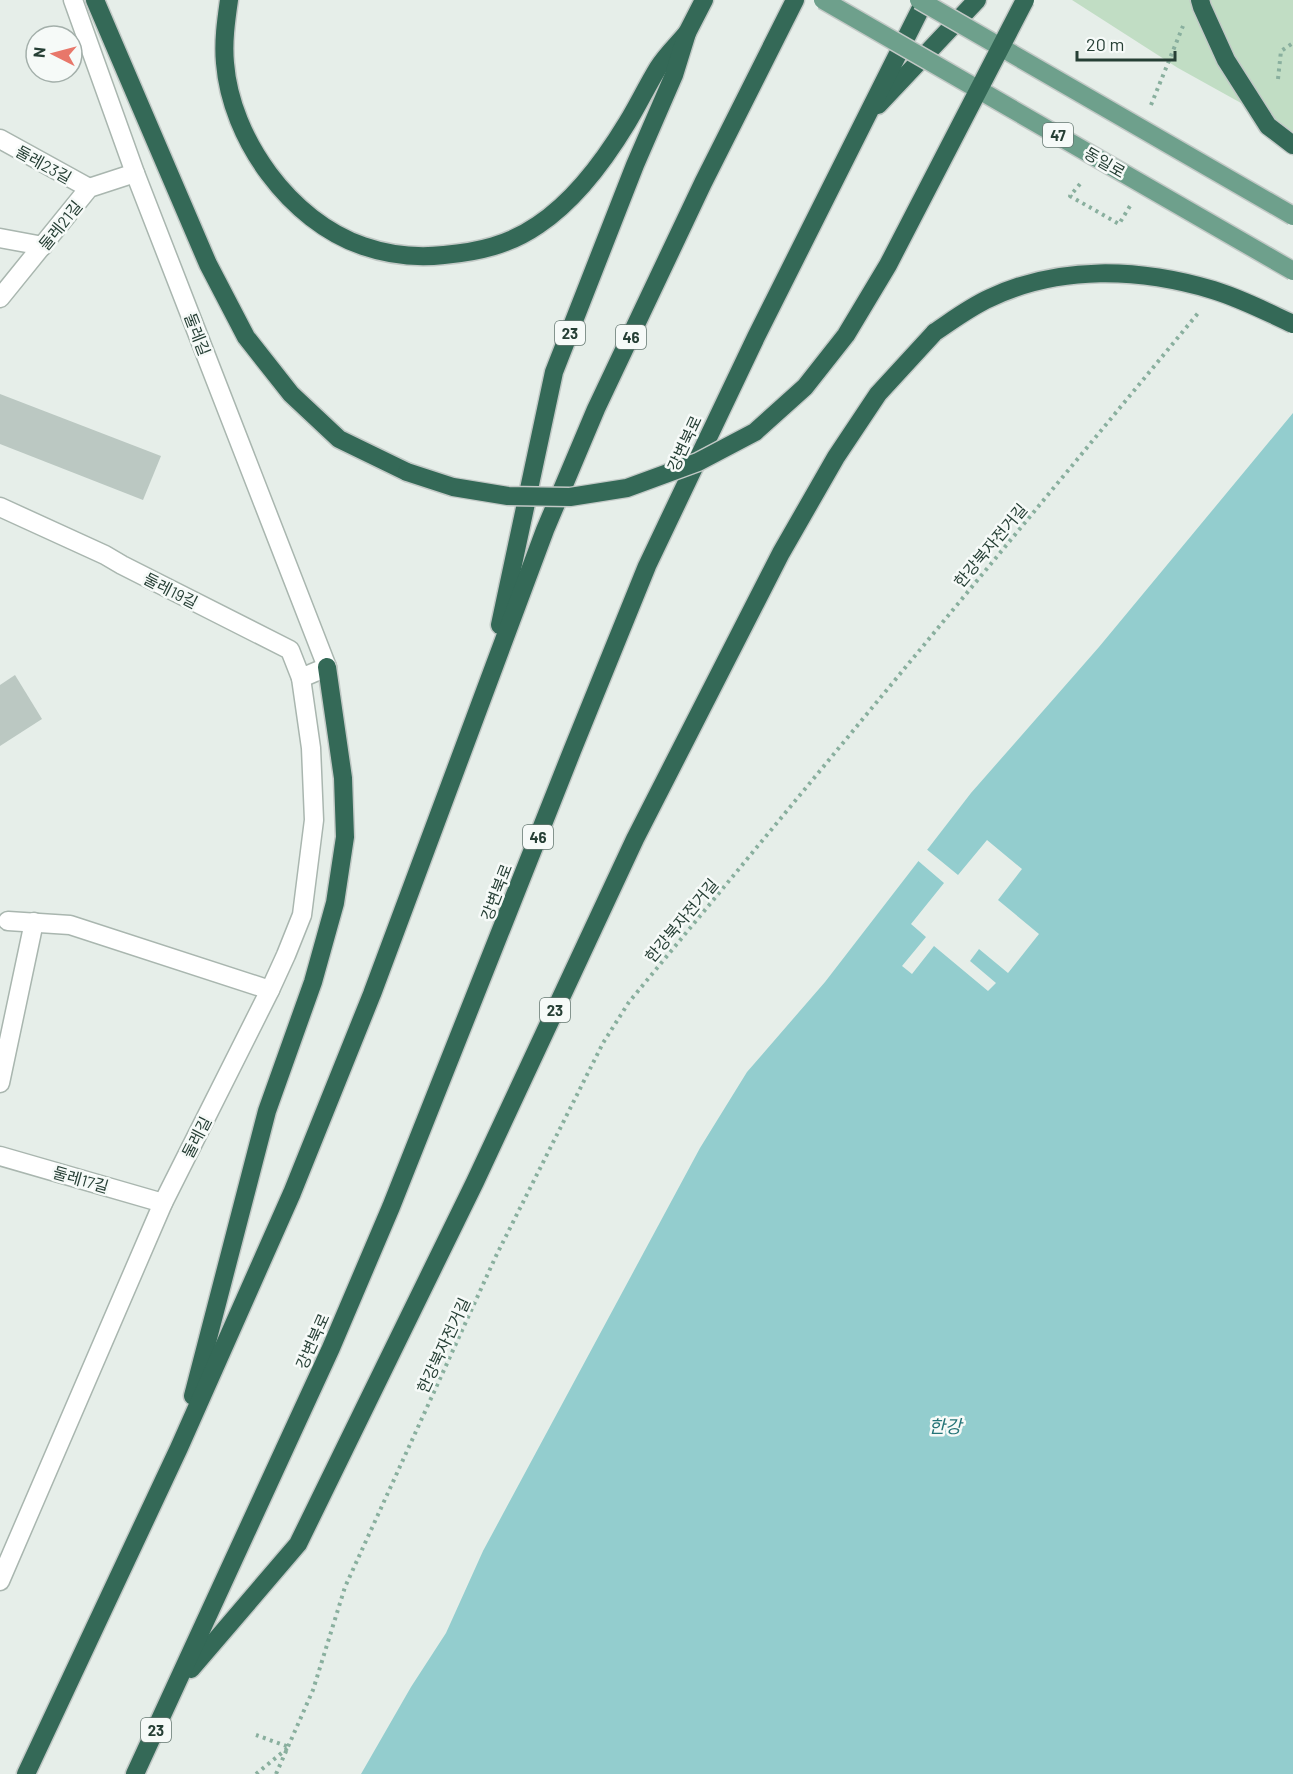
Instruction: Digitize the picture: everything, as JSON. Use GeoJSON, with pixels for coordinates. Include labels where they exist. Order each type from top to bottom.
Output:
{"type":"FeatureCollection","features":[{"type":"Feature","properties":{"kind":"highway"},"geometry":{"type":"LineString","coordinates":[[95,0],[208,264],[246,337],[291,394],[339,439],[407,472],[453,487],[508,496],[570,497],[627,488],[698,462],[755,432],[805,387],[846,334],[888,265],[1025,0]]}},
{"type":"Feature","properties":{"kind":"highway"},"geometry":{"type":"LineString","coordinates":[[229,0],[225,32],[225,64],[233,105],[249,143],[269,176],[297,205],[327,228],[362,245],[396,255],[432,256],[471,253],[505,244],[538,225],[568,200],[598,165],[626,125],[659,66],[687,33]]}},
{"type":"Feature","properties":{"kind":"highway","name":"23"},"geometry":{"type":"LineString","coordinates":[[26,1774],[179,1448],[292,1193],[372,994],[487,682],[554,372],[634,165],[674,75],[687,33],[704,0]]}},
{"type":"Feature","properties":{"kind":"highway","name":"46"},"geometry":{"type":"LineString","coordinates":[[487,682],[545,530],[596,410],[704,183],[795,0]]}},
{"type":"Feature","properties":{"kind":"highway","name":"강변북로"},"geometry":{"type":"LineString","coordinates":[[135,1774],[331,1347],[391,1208],[647,566],[756,337],[926,0]]}},
{"type":"Feature","properties":{"kind":"highway"},"geometry":{"type":"LineString","coordinates":[[863,122],[977,0]]}},
{"type":"Feature","properties":{"kind":"highway"},"geometry":{"type":"LineString","coordinates":[[1200,0],[1226,60],[1268,126],[1293,145]]}},
{"type":"Feature","properties":{"kind":"highway","name":"23"},"geometry":{"type":"LineString","coordinates":[[176,1686],[298,1544],[475,1182],[634,839],[781,553],[836,457],[878,394],[935,332],[989,299],[1019,286],[1054,278],[1088,273],[1126,273],[1169,278],[1215,291],[1293,324]]}},
{"type":"Feature","properties":{"kind":"highway"},"geometry":{"type":"LineString","coordinates":[[179,1448],[267,1111],[313,982],[336,903],[345,837],[343,778],[327,667]]}},
{"type":"Feature","properties":{"kind":"main road","name":"동일로"},"geometry":{"type":"LineString","coordinates":[[823,0],[1293,271]]}},
{"type":"Feature","properties":{"kind":"main road"},"geometry":{"type":"LineString","coordinates":[[920,0],[1293,216]]}},
{"type":"Feature","properties":{"kind":"street","name":"둘레길"},"geometry":{"type":"LineString","coordinates":[[73,0],[135,173],[327,667]]}},
{"type":"Feature","properties":{"kind":"street","name":"둘레23길"},"geometry":{"type":"LineString","coordinates":[[0,139],[89,188]]}},
{"type":"Feature","properties":{"kind":"street","name":"둘레21길"},"geometry":{"type":"LineString","coordinates":[[0,298],[89,188],[135,173]]}},
{"type":"Feature","properties":{"kind":"street"},"geometry":{"type":"LineString","coordinates":[[0,238],[43,246]]}},
{"type":"Feature","properties":{"kind":"street","name":"둘레19길"},"geometry":{"type":"LineString","coordinates":[[0,507],[105,555],[122,566],[290,650],[301,678]]}},
{"type":"Feature","properties":{"kind":"street"},"geometry":{"type":"LineString","coordinates":[[301,678],[327,667]]}},
{"type":"Feature","properties":{"kind":"street","name":"둘레길"},"geometry":{"type":"LineString","coordinates":[[0,1581],[163,1203],[270,990],[302,915],[314,820],[311,748],[301,678]]}},
{"type":"Feature","properties":{"kind":"street"},"geometry":{"type":"LineString","coordinates":[[8,921],[70,925],[270,990]]}},
{"type":"Feature","properties":{"kind":"street"},"geometry":{"type":"LineString","coordinates":[[0,1083],[34,922]]}},
{"type":"Feature","properties":{"kind":"street","name":"둘레17길"},"geometry":{"type":"LineString","coordinates":[[0,1156],[163,1203]]}},
{"type":"Feature","properties":{"kind":"path"},"geometry":{"type":"LineString","coordinates":[[1151,106],[1185,21]]}},
{"type":"Feature","properties":{"kind":"path"},"geometry":{"type":"LineString","coordinates":[[1278,79],[1281,51],[1293,43]]}},
{"type":"Feature","properties":{"kind":"path"},"geometry":{"type":"LineString","coordinates":[[1080,184],[1070,196],[1119,224],[1133,200]]}},
{"type":"Feature","properties":{"kind":"path","name":"한강북자전거길"},"geometry":{"type":"LineString","coordinates":[[276,1774],[313,1690],[345,1587],[496,1256],[603,1043],[629,1002],[1201,309]]}},
{"type":"Feature","properties":{"kind":"path"},"geometry":{"type":"LineString","coordinates":[[256,1735],[289,1747]]}},
{"type":"Feature","properties":{"kind":"path"},"geometry":{"type":"LineString","coordinates":[[256,1774],[289,1747]]}},
{"type":"Feature","properties":{"kind":"green space"},"geometry":{"type":"Polygon","coordinates":[[[1072,0],[1293,0],[1293,132],[1178,68],[1072,0]]]}},
{"type":"Feature","properties":{"kind":"water","name":"한강"},"geometry":{"type":"Polygon","coordinates":[[[1293,413],[1293,1774],[361,1774],[411,1687],[446,1633],[483,1551],[700,1148],[747,1072],[825,982],[971,793],[1099,647],[1293,413]]]}},
{"type":"Feature","properties":{"kind":"pier"},"geometry":{"type":"Polygon","coordinates":[[[987,840],[1022,869],[998,900],[1039,934],[1008,973],[979,949],[970,961],[996,983],[988,991],[934,946],[912,974],[902,966],[926,937],[911,924],[944,883],[916,859],[925,848],[958,875],[987,840]]]}},
{"type":"Feature","properties":{"kind":"building"},"geometry":{"type":"Polygon","coordinates":[[[0,394],[161,456],[143,500],[0,444],[0,394]]]}},
{"type":"Feature","properties":{"kind":"building"},"geometry":{"type":"Polygon","coordinates":[[[15,675],[42,719],[0,746],[0,685],[15,675]]]}}]}
